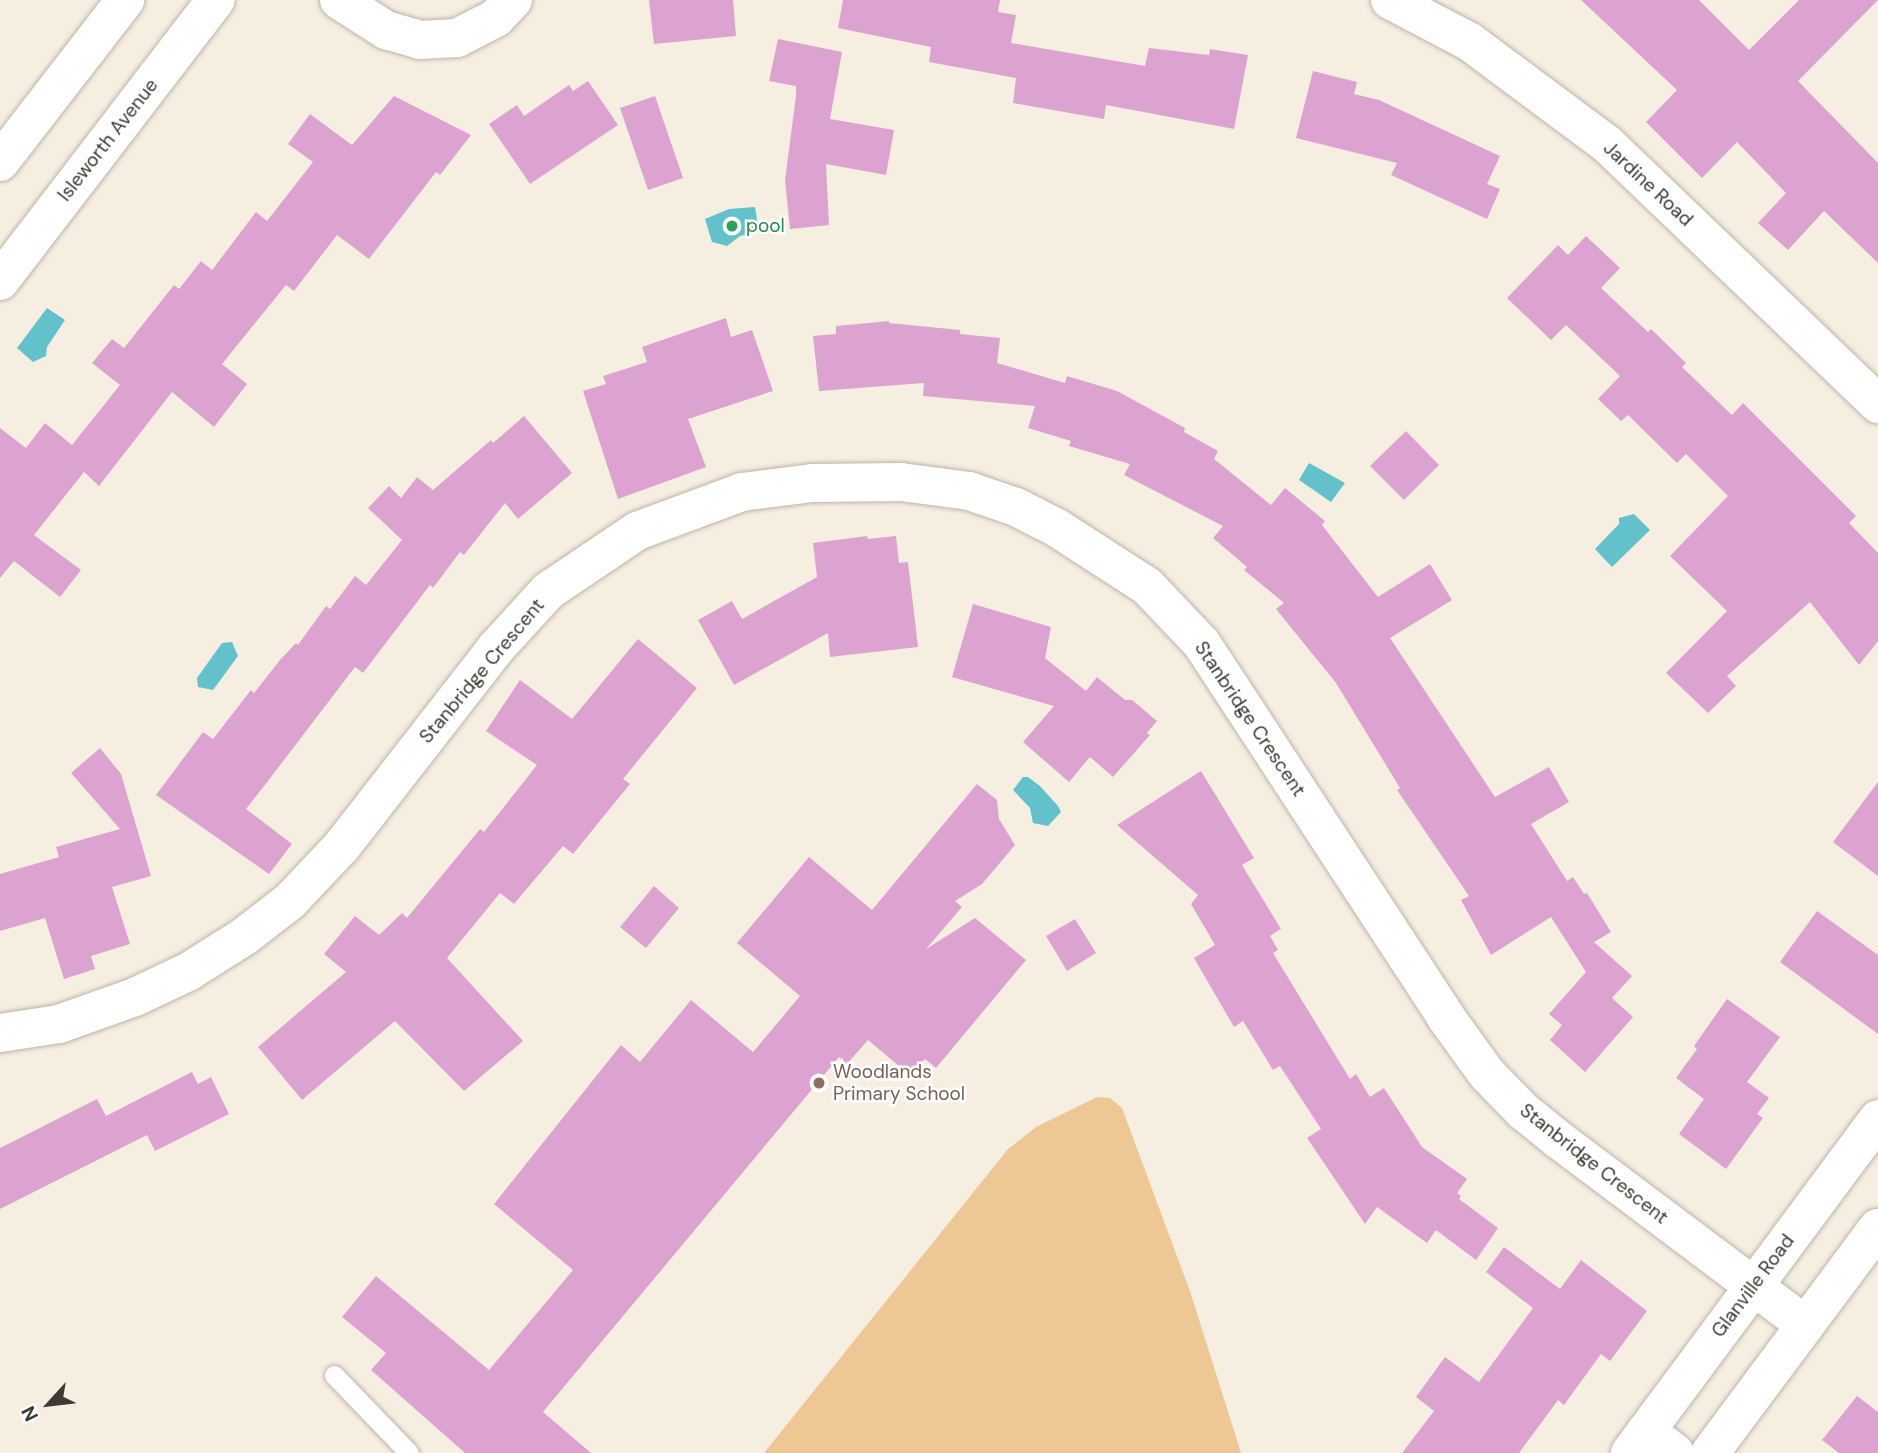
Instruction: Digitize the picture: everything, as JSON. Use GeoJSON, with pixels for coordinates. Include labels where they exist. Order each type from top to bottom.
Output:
{"type":"FeatureCollection","features":[{"type":"Feature","properties":{"kind":"street"},"geometry":{"type":"LineString","coordinates":[[0,162],[125,0]]}},
{"type":"Feature","properties":{"kind":"street","name":"Isleworth Avenue"},"geometry":{"type":"LineString","coordinates":[[0,281],[216,0]]}},
{"type":"Feature","properties":{"kind":"street"},"geometry":{"type":"LineString","coordinates":[[339,0],[386,30],[420,40],[457,38],[496,18],[513,0]]}},
{"type":"Feature","properties":{"kind":"street","name":"Jardine Road"},"geometry":{"type":"LineString","coordinates":[[1390,0],[1470,42],[1607,144],[1878,404]]}},
{"type":"Feature","properties":{"kind":"street","name":"Stanbridge Crescent"},"geometry":{"type":"LineString","coordinates":[[0,1032],[59,1024],[135,998],[188,972],[245,936],[290,901],[342,846],[496,648],[548,592],[637,531],[742,492],[812,483],[901,482],[969,491],[1016,507],[1057,528],[1147,586],[1202,644],[1445,1016],[1487,1074],[1523,1111],[1559,1140],[1805,1325]]}},
{"type":"Feature","properties":{"kind":"street","name":"Glanville Road"},"geometry":{"type":"LineString","coordinates":[[1650,1446],[1754,1285],[1878,1119]]}},
{"type":"Feature","properties":{"kind":"street"},"geometry":{"type":"LineString","coordinates":[[1710,1453],[1878,1228]]}},
{"type":"Feature","properties":{"kind":"lane"},"geometry":{"type":"LineString","coordinates":[[334,1376],[409,1453]]}},
{"type":"Feature","properties":{"kind":"shaded area"},"geometry":{"type":"Polygon","coordinates":[[[1097,1097],[1110,1098],[1122,1108],[1191,1294],[1241,1453],[764,1453],[1008,1149],[1036,1127],[1097,1097]]]}},
{"type":"Feature","properties":{"kind":"water","name":"pool"},"geometry":{"type":"Polygon","coordinates":[[[755,207],[759,232],[740,236],[727,246],[712,242],[705,219],[729,209],[755,207]]]}},
{"type":"Feature","properties":{"kind":"water"},"geometry":{"type":"Polygon","coordinates":[[[47,308],[65,320],[47,347],[46,356],[33,362],[17,348],[47,308]]]}},
{"type":"Feature","properties":{"kind":"water"},"geometry":{"type":"Polygon","coordinates":[[[1309,463],[1345,483],[1331,502],[1299,480],[1309,463]]]}},
{"type":"Feature","properties":{"kind":"water"},"geometry":{"type":"Polygon","coordinates":[[[1634,514],[1650,530],[1612,567],[1595,549],[1619,524],[1619,518],[1634,514]]]}},
{"type":"Feature","properties":{"kind":"water"},"geometry":{"type":"Polygon","coordinates":[[[232,642],[238,656],[213,690],[198,687],[197,678],[222,643],[232,642]]]}},
{"type":"Feature","properties":{"kind":"water"},"geometry":{"type":"Polygon","coordinates":[[[1023,777],[1028,777],[1040,786],[1058,806],[1061,812],[1048,826],[1033,823],[1030,808],[1013,790],[1023,777]]]}},
{"type":"Feature","properties":{"kind":"building"},"geometry":{"type":"Polygon","coordinates":[[[649,0],[733,0],[736,36],[654,44],[649,0]]]}},
{"type":"Feature","properties":{"kind":"building"},"geometry":{"type":"Polygon","coordinates":[[[843,0],[1000,0],[998,12],[1016,15],[1011,43],[1145,66],[1149,48],[1209,55],[1210,49],[1248,55],[1234,129],[1106,105],[1104,119],[1013,103],[1016,78],[929,62],[931,47],[838,28],[843,0]]]}},
{"type":"Feature","properties":{"kind":"building"},"geometry":{"type":"Polygon","coordinates":[[[1581,0],[1699,0],[1749,50],[1799,0],[1878,0],[1798,81],[1878,163],[1878,263],[1824,211],[1788,250],[1758,223],[1786,193],[1737,142],[1702,178],[1646,122],[1677,90],[1581,0]]]}},
{"type":"Feature","properties":{"kind":"building"},"geometry":{"type":"Polygon","coordinates":[[[778,39],[842,52],[830,119],[894,130],[886,175],[826,164],[829,225],[790,229],[785,180],[796,86],[769,81],[778,39]]]}},
{"type":"Feature","properties":{"kind":"building"},"geometry":{"type":"Polygon","coordinates":[[[1313,71],[1357,82],[1354,94],[1379,100],[1500,156],[1487,184],[1500,189],[1487,219],[1391,175],[1397,163],[1296,138],[1313,71]]]}},
{"type":"Feature","properties":{"kind":"building"},"geometry":{"type":"Polygon","coordinates":[[[588,81],[618,125],[530,184],[489,124],[517,105],[524,116],[569,85],[573,91],[588,81]]]}},
{"type":"Feature","properties":{"kind":"building"},"geometry":{"type":"Polygon","coordinates":[[[394,96],[471,135],[440,175],[436,172],[369,259],[337,235],[294,291],[286,285],[222,364],[247,384],[214,427],[172,392],[99,486],[84,472],[34,535],[81,570],[60,597],[14,561],[0,578],[0,428],[26,448],[45,423],[72,445],[120,385],[92,363],[112,339],[124,348],[174,285],[179,289],[201,261],[212,270],[256,212],[267,221],[313,162],[288,144],[310,114],[352,145],[394,96]]]}},
{"type":"Feature","properties":{"kind":"building"},"geometry":{"type":"Polygon","coordinates":[[[655,96],[683,178],[648,190],[620,108],[655,96]]]}},
{"type":"Feature","properties":{"kind":"building"},"geometry":{"type":"Polygon","coordinates":[[[1586,236],[1620,268],[1601,288],[1648,332],[1651,329],[1686,363],[1682,367],[1732,415],[1743,403],[1856,516],[1849,523],[1878,553],[1878,641],[1859,665],[1810,602],[1727,676],[1736,686],[1708,713],[1666,673],[1727,611],[1670,556],[1728,496],[1686,454],[1677,463],[1628,415],[1621,421],[1598,399],[1620,376],[1566,325],[1551,340],[1507,298],[1558,245],[1568,255],[1586,236]]]}},
{"type":"Feature","properties":{"kind":"building"},"geometry":{"type":"Polygon","coordinates":[[[726,318],[731,337],[752,330],[773,391],[688,419],[706,467],[618,499],[583,391],[606,384],[603,376],[647,362],[642,347],[726,318]]]}},
{"type":"Feature","properties":{"kind":"building"},"geometry":{"type":"Polygon","coordinates":[[[889,321],[960,330],[960,334],[1000,338],[997,363],[1065,383],[1067,376],[1117,391],[1185,428],[1184,432],[1218,451],[1214,459],[1271,505],[1285,488],[1325,521],[1322,525],[1378,597],[1430,564],[1452,600],[1390,638],[1495,797],[1549,767],[1569,802],[1531,824],[1567,881],[1573,877],[1584,894],[1587,893],[1611,932],[1594,942],[1632,976],[1612,998],[1633,1017],[1585,1072],[1550,1040],[1562,1025],[1549,1014],[1586,972],[1551,917],[1491,955],[1461,900],[1469,896],[1397,790],[1400,788],[1336,683],[1276,609],[1284,603],[1244,570],[1247,567],[1213,538],[1223,526],[1124,475],[1130,464],[1069,446],[1071,441],[1028,428],[1035,406],[923,396],[924,383],[819,391],[813,336],[836,334],[836,326],[889,321]]]}},
{"type":"Feature","properties":{"kind":"building"},"geometry":{"type":"Polygon","coordinates":[[[524,416],[572,473],[518,519],[505,503],[464,555],[460,552],[433,588],[430,585],[363,673],[355,667],[246,809],[292,844],[269,874],[156,795],[203,732],[213,739],[251,690],[254,693],[280,660],[296,643],[298,645],[326,606],[330,609],[355,576],[366,585],[402,540],[368,508],[389,486],[401,498],[417,477],[433,490],[491,440],[493,443],[524,416]]]}},
{"type":"Feature","properties":{"kind":"building"},"geometry":{"type":"Polygon","coordinates":[[[1406,431],[1439,465],[1404,500],[1370,466],[1406,431]]]}},
{"type":"Feature","properties":{"kind":"building"},"geometry":{"type":"Polygon","coordinates":[[[867,536],[868,539],[896,536],[899,563],[908,562],[918,647],[830,657],[828,633],[734,685],[698,620],[732,601],[742,619],[817,577],[813,543],[867,536]]]}},
{"type":"Feature","properties":{"kind":"building"},"geometry":{"type":"Polygon","coordinates":[[[973,604],[1051,627],[1045,658],[1086,691],[1097,677],[1125,700],[1132,700],[1157,721],[1147,733],[1150,735],[1113,777],[1090,757],[1069,782],[1023,742],[1054,706],[952,677],[973,604]]]}},
{"type":"Feature","properties":{"kind":"building"},"geometry":{"type":"Polygon","coordinates":[[[638,639],[697,688],[623,779],[630,784],[573,854],[563,846],[514,904],[500,893],[447,958],[523,1041],[464,1091],[395,1021],[302,1100],[258,1047],[346,972],[324,954],[355,916],[379,935],[402,913],[407,918],[480,829],[484,832],[537,765],[486,731],[520,680],[572,719],[638,639]]]}},
{"type":"Feature","properties":{"kind":"building"},"geometry":{"type":"Polygon","coordinates":[[[100,748],[121,774],[151,876],[112,887],[130,944],[91,956],[95,969],[64,979],[45,918],[0,931],[0,874],[59,857],[56,847],[120,829],[71,773],[100,748]]]}},
{"type":"Feature","properties":{"kind":"building"},"geometry":{"type":"Polygon","coordinates":[[[1201,771],[1254,858],[1242,865],[1281,929],[1270,936],[1278,950],[1273,953],[1350,1079],[1356,1074],[1370,1097],[1384,1088],[1422,1147],[1467,1179],[1457,1193],[1461,1196],[1459,1199],[1498,1228],[1476,1260],[1436,1230],[1427,1243],[1377,1207],[1365,1224],[1307,1138],[1321,1129],[1280,1066],[1273,1070],[1243,1021],[1234,1027],[1194,958],[1215,945],[1191,904],[1198,895],[1117,825],[1201,771]]]}},
{"type":"Feature","properties":{"kind":"building"},"geometry":{"type":"Polygon","coordinates":[[[1878,782],[1878,876],[1833,842],[1878,782]]]}},
{"type":"Feature","properties":{"kind":"building"},"geometry":{"type":"Polygon","coordinates":[[[977,784],[997,800],[999,819],[1015,845],[982,884],[955,901],[962,907],[926,949],[975,918],[1026,960],[936,1068],[925,1059],[911,1076],[868,1040],[847,1064],[839,1057],[543,1412],[591,1453],[465,1453],[371,1370],[386,1353],[342,1317],[376,1276],[489,1370],[573,1270],[494,1204],[621,1045],[640,1062],[691,1000],[753,1052],[800,996],[737,943],[809,857],[872,910],[977,784]]]}},
{"type":"Feature","properties":{"kind":"building"},"geometry":{"type":"Polygon","coordinates":[[[654,886],[679,908],[646,948],[620,927],[654,886]]]}},
{"type":"Feature","properties":{"kind":"building"},"geometry":{"type":"Polygon","coordinates":[[[1817,911],[1878,955],[1878,1034],[1780,962],[1817,911]]]}},
{"type":"Feature","properties":{"kind":"building"},"geometry":{"type":"Polygon","coordinates":[[[1075,919],[1096,953],[1067,971],[1046,936],[1075,919]]]}},
{"type":"Feature","properties":{"kind":"building"},"geometry":{"type":"Polygon","coordinates":[[[1727,999],[1780,1037],[1747,1082],[1769,1098],[1757,1114],[1763,1118],[1726,1169],[1679,1134],[1704,1099],[1676,1078],[1697,1049],[1694,1046],[1727,999]]]}},
{"type":"Feature","properties":{"kind":"building"},"geometry":{"type":"Polygon","coordinates":[[[192,1072],[198,1084],[211,1077],[229,1114],[155,1151],[147,1135],[0,1209],[0,1148],[97,1099],[106,1116],[192,1072]]]}},
{"type":"Feature","properties":{"kind":"building"},"geometry":{"type":"Polygon","coordinates":[[[1504,1247],[1560,1289],[1581,1260],[1647,1311],[1610,1361],[1601,1354],[1564,1405],[1558,1400],[1519,1453],[1402,1453],[1434,1411],[1416,1397],[1445,1357],[1479,1382],[1533,1308],[1486,1272],[1504,1247]]]}},
{"type":"Feature","properties":{"kind":"building"},"geometry":{"type":"Polygon","coordinates":[[[1857,1396],[1878,1412],[1878,1453],[1839,1453],[1822,1440],[1857,1396]]]}},
{"type":"Feature","properties":{"kind":"place","name":"pool"},"geometry":{"type":"Point","coordinates":[732,226]}},
{"type":"Feature","properties":{"kind":"place","name":"Woodlands Primary School"},"geometry":{"type":"Point","coordinates":[819,1083]}}]}
